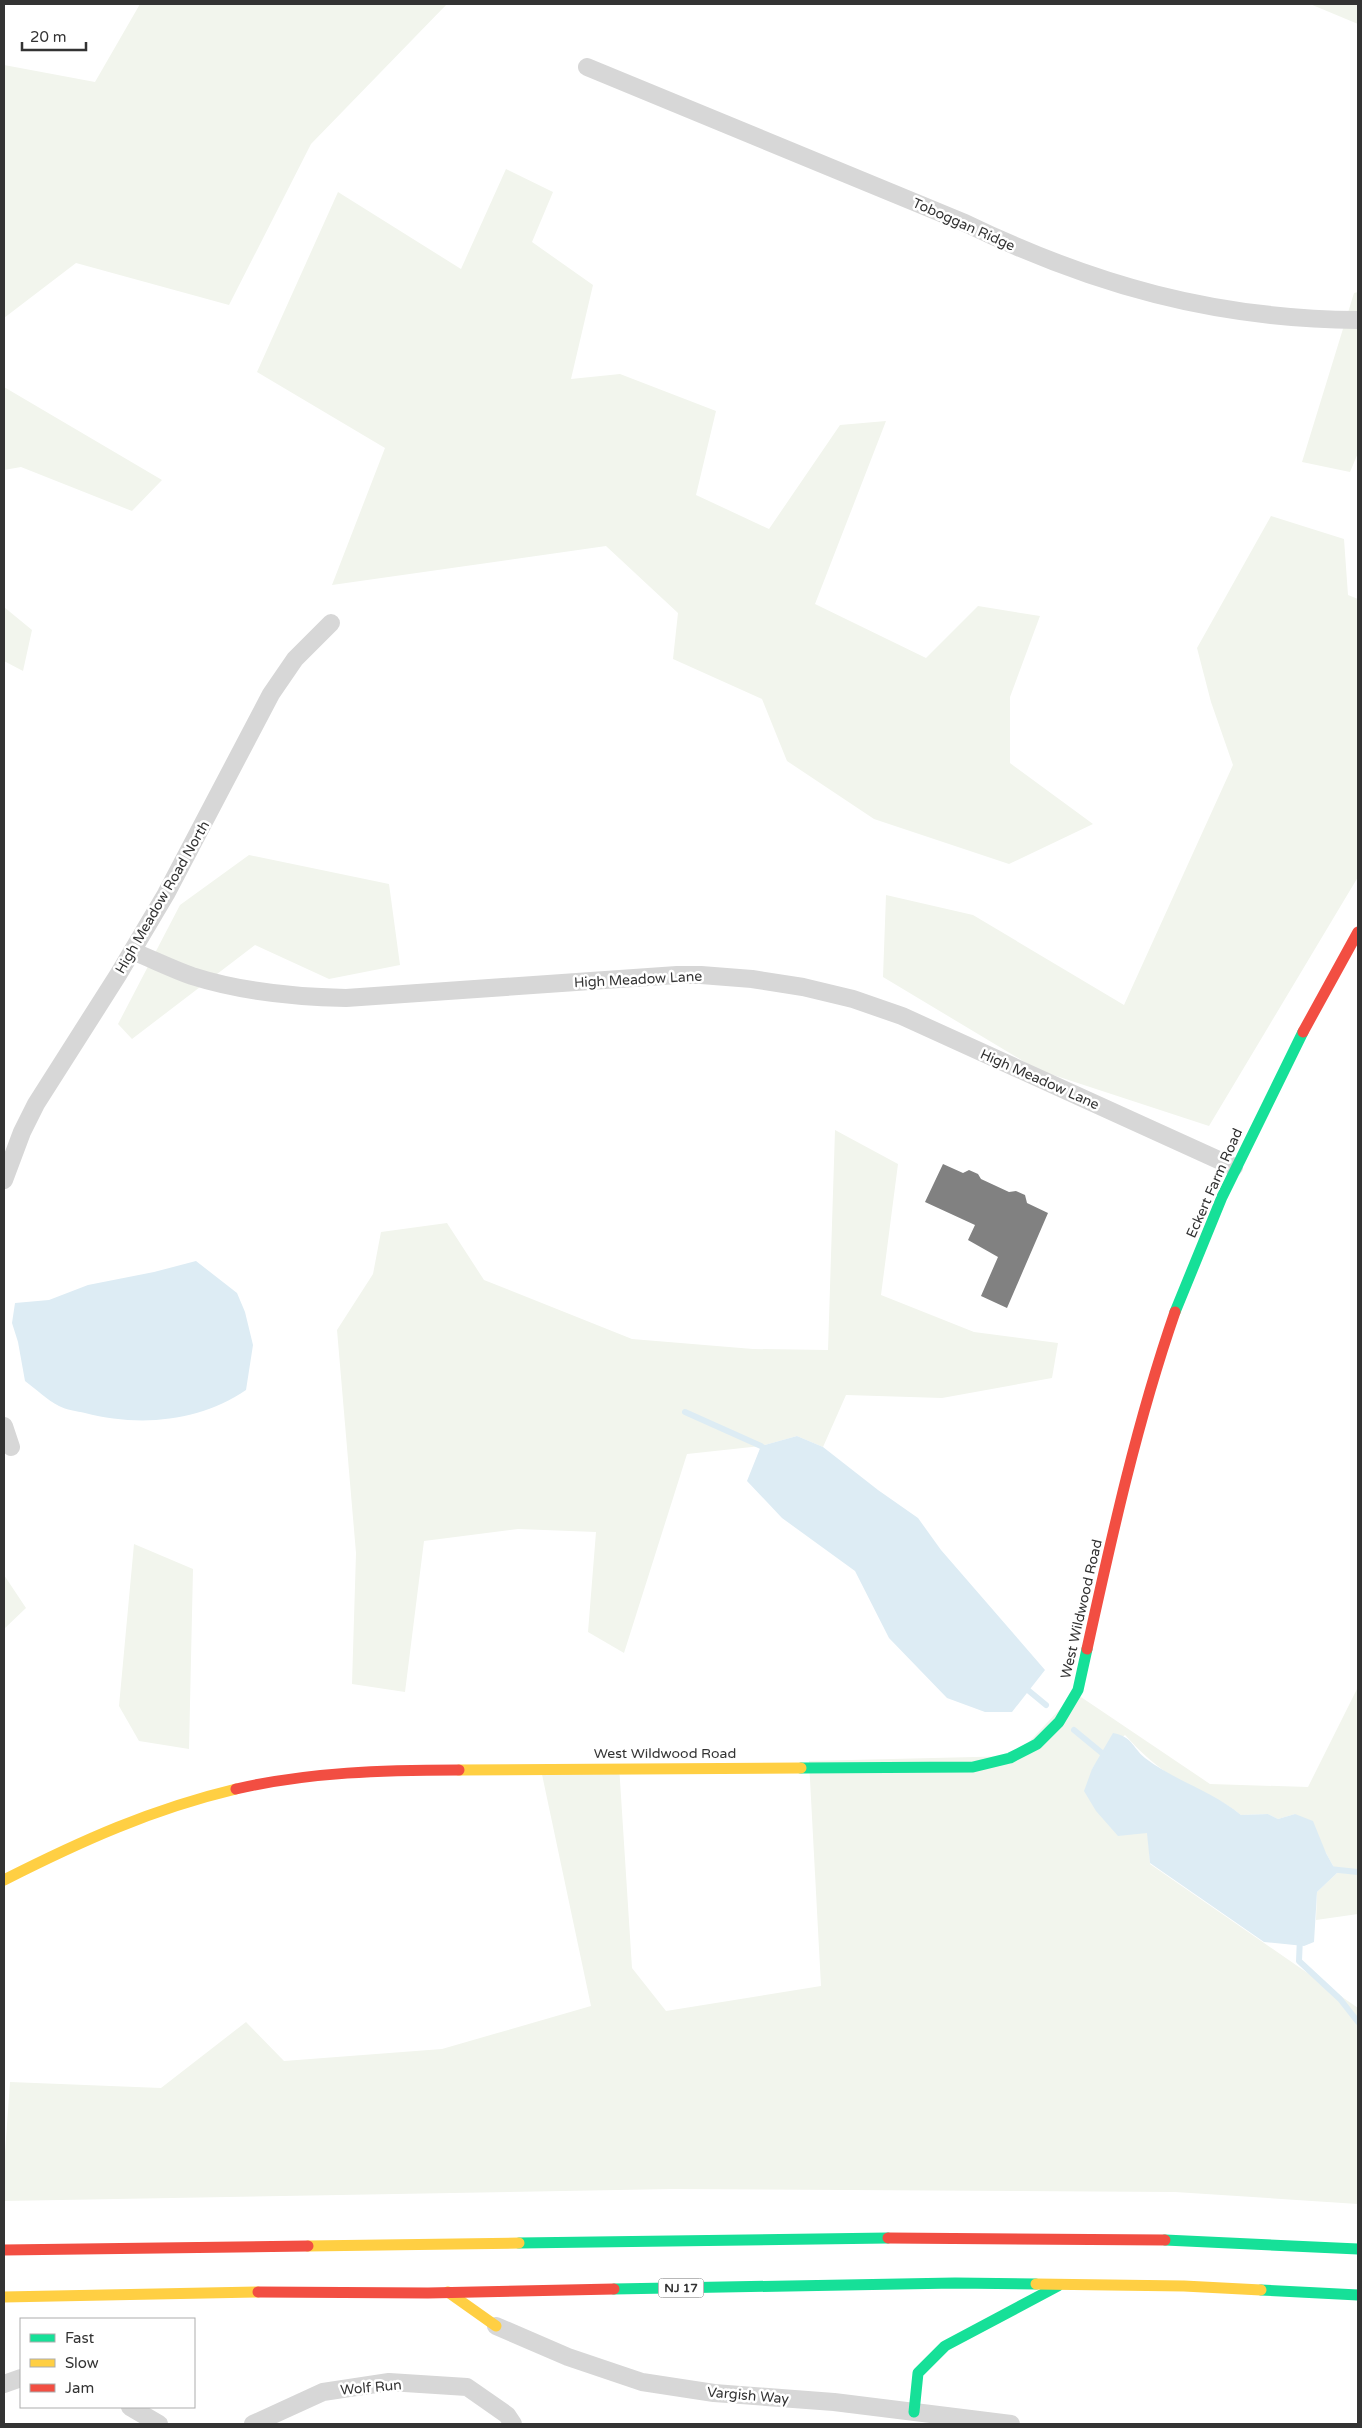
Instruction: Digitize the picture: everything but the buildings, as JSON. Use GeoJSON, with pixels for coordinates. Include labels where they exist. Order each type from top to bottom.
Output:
{"type":"FeatureCollection","features":[{"type":"Feature","properties":{"kind":"main road","name":"Eckert Farm Road"},"geometry":{"type":"LineString","coordinates":[[1131,1460],[1150,1387],[1179,1301],[1234,1167],[1290,1057],[1358,932]]}},
{"type":"Feature","properties":{"kind":"main road","name":"West Wildwood Road"},"geometry":{"type":"LineString","coordinates":[[4,1880],[114,1827],[177,1804],[242,1787],[307,1776],[374,1770],[973,1767],[1002,1762],[1026,1752],[1048,1736],[1065,1716],[1078,1690],[1131,1460]]}},
{"type":"Feature","properties":{"kind":"main road"},"geometry":{"type":"LineString","coordinates":[[4,2250],[955,2237],[1186,2240],[1358,2249]]}},
{"type":"Feature","properties":{"kind":"main road","name":"NJ 17"},"geometry":{"type":"LineString","coordinates":[[4,2297],[303,2291],[448,2292],[955,2283],[1184,2286],[1358,2295]]}},
{"type":"Feature","properties":{"kind":"main road"},"geometry":{"type":"LineString","coordinates":[[914,2412],[918,2373],[945,2346],[1060,2285]]}},
{"type":"Feature","properties":{"kind":"main road"},"geometry":{"type":"LineString","coordinates":[[448,2292],[496,2326]]}},
{"type":"Feature","properties":{"kind":"street","name":"Toboggan Ridge"},"geometry":{"type":"LineString","coordinates":[[587,67],[965,222],[1014,247],[1082,274],[1152,295],[1210,307],[1267,316],[1358,320]]}},
{"type":"Feature","properties":{"kind":"street","name":"High Meadow Road North"},"geometry":{"type":"LineString","coordinates":[[4,1180],[22,1132],[36,1104],[166,894],[271,694],[295,659],[331,623]]}},
{"type":"Feature","properties":{"kind":"street","name":"High Meadow Lane"},"geometry":{"type":"LineString","coordinates":[[132,951],[192,976],[248,990],[297,996],[346,998],[677,975],[752,979],[803,987],[853,999],[902,1016],[1234,1167]]}},
{"type":"Feature","properties":{"kind":"street"},"geometry":{"type":"LineString","coordinates":[[4,1426],[11,1447]]}},
{"type":"Feature","properties":{"kind":"street","name":"Vargish Way"},"geometry":{"type":"LineString","coordinates":[[496,2326],[568,2358],[642,2382],[714,2393],[834,2402],[1011,2424]]}},
{"type":"Feature","properties":{"kind":"street"},"geometry":{"type":"LineString","coordinates":[[4,2384],[20,2378]]}},
{"type":"Feature","properties":{"kind":"street","name":"Wolf Run"},"geometry":{"type":"LineString","coordinates":[[253,2424],[323,2392],[389,2382],[468,2386],[507,2415],[513,2424]]}},
{"type":"Feature","properties":{"kind":"street"},"geometry":{"type":"LineString","coordinates":[[132,2408],[159,2424]]}},
{"type":"Feature","properties":{"kind":"shaded area"},"geometry":{"type":"Polygon","coordinates":[[[140,4],[447,4],[311,144],[229,305],[76,263],[4,318],[4,65],[95,82],[140,4]]]}},
{"type":"Feature","properties":{"kind":"shaded area"},"geometry":{"type":"Polygon","coordinates":[[[1310,4],[1358,4],[1358,24],[1310,4]]]}},
{"type":"Feature","properties":{"kind":"shaded area"},"geometry":{"type":"Polygon","coordinates":[[[506,169],[553,192],[532,242],[593,285],[571,379],[620,374],[716,411],[696,495],[769,529],[840,425],[886,421],[815,604],[926,658],[978,606],[1040,616],[1010,697],[1010,763],[1093,824],[1009,864],[874,819],[787,761],[762,699],[673,659],[678,613],[606,546],[332,585],[385,448],[257,372],[338,192],[461,269],[506,169]]]}},
{"type":"Feature","properties":{"kind":"shaded area"},"geometry":{"type":"Polygon","coordinates":[[[1358,292],[1358,453],[1350,472],[1302,462],[1354,293],[1358,292]]]}},
{"type":"Feature","properties":{"kind":"shaded area"},"geometry":{"type":"Polygon","coordinates":[[[4,387],[162,480],[132,511],[21,467],[4,470],[4,387]]]}},
{"type":"Feature","properties":{"kind":"shaded area"},"geometry":{"type":"Polygon","coordinates":[[[1271,516],[1344,539],[1348,595],[1358,599],[1358,877],[1209,1126],[1038,1070],[883,977],[886,895],[973,915],[1124,1005],[1233,765],[1211,702],[1197,648],[1271,516]]]}},
{"type":"Feature","properties":{"kind":"shaded area"},"geometry":{"type":"Polygon","coordinates":[[[4,607],[32,630],[23,671],[4,661],[4,607]]]}},
{"type":"Feature","properties":{"kind":"shaded area"},"geometry":{"type":"Polygon","coordinates":[[[249,855],[389,884],[400,965],[329,979],[255,945],[132,1039],[118,1024],[180,905],[249,855]]]}},
{"type":"Feature","properties":{"kind":"shaded area"},"geometry":{"type":"Polygon","coordinates":[[[835,1130],[898,1164],[881,1295],[974,1332],[1058,1343],[1052,1378],[942,1398],[846,1395],[823,1447],[797,1436],[761,1446],[687,1454],[624,1653],[588,1632],[596,1532],[518,1529],[424,1541],[405,1692],[352,1684],[356,1553],[337,1330],[373,1274],[381,1232],[447,1223],[484,1280],[632,1339],[753,1349],[828,1350],[835,1130]]]}},
{"type":"Feature","properties":{"kind":"shaded area"},"geometry":{"type":"Polygon","coordinates":[[[196,1261],[237,1293],[245,1312],[253,1345],[246,1390],[228,1401],[189,1415],[168,1419],[126,1420],[62,1407],[50,1401],[25,1381],[18,1342],[12,1323],[15,1303],[49,1300],[88,1285],[154,1272],[196,1261]]]}},
{"type":"Feature","properties":{"kind":"shaded area"},"geometry":{"type":"Polygon","coordinates":[[[797,1436],[823,1447],[878,1490],[918,1518],[941,1550],[1045,1670],[1012,1712],[985,1712],[947,1698],[889,1638],[855,1571],[782,1518],[747,1481],[761,1446],[797,1436]]]}},
{"type":"Feature","properties":{"kind":"shaded area"},"geometry":{"type":"Polygon","coordinates":[[[134,1544],[193,1569],[189,1749],[139,1741],[119,1706],[134,1544]]]}},
{"type":"Feature","properties":{"kind":"shaded area"},"geometry":{"type":"Polygon","coordinates":[[[4,1575],[26,1608],[4,1629],[4,1575]]]}},
{"type":"Feature","properties":{"kind":"shaded area"},"geometry":{"type":"Polygon","coordinates":[[[1358,1687],[1358,1914],[1316,1920],[1317,1892],[1337,1873],[1326,1853],[1295,1814],[1278,1819],[1268,1814],[1241,1815],[1169,1774],[1146,1756],[1125,1735],[1103,1753],[1092,1769],[1148,1833],[1150,1864],[1358,2008],[1358,2204],[1175,2192],[672,2189],[4,2201],[4,2167],[10,2082],[161,2088],[246,2022],[284,2061],[442,2049],[591,2006],[540,1765],[619,1765],[632,1968],[666,2011],[821,1986],[809,1761],[1016,1756],[1075,1693],[1210,1784],[1308,1787],[1358,1687]]]}},
{"type":"Feature","properties":{"kind":"shaded area"},"geometry":{"type":"Polygon","coordinates":[[[1113,1733],[1128,1740],[1140,1754],[1157,1766],[1218,1799],[1241,1815],[1268,1814],[1278,1819],[1295,1814],[1313,1821],[1326,1853],[1337,1873],[1317,1892],[1314,1942],[1304,1946],[1264,1942],[1150,1863],[1147,1833],[1118,1836],[1096,1811],[1084,1791],[1092,1769],[1113,1733]]]}},
{"type":"Feature","properties":{"kind":"waterway"},"geometry":{"type":"LineString","coordinates":[[685,1412],[761,1446],[767,1451]]}},
{"type":"Feature","properties":{"kind":"waterway"},"geometry":{"type":"LineString","coordinates":[[1023,1686],[1046,1705]]}},
{"type":"Feature","properties":{"kind":"waterway"},"geometry":{"type":"LineString","coordinates":[[1074,1730],[1108,1758]]}},
{"type":"Feature","properties":{"kind":"waterway"},"geometry":{"type":"LineString","coordinates":[[1329,1869],[1358,1872]]}},
{"type":"Feature","properties":{"kind":"waterway"},"geometry":{"type":"LineString","coordinates":[[1300,1937],[1299,1961],[1340,1999],[1358,2022]]}},
{"type":"Feature","properties":{"kind":"traffic: fast"},"geometry":{"type":"LineString","coordinates":[[1175,1312],[1222,1197],[1303,1032]]}},
{"type":"Feature","properties":{"kind":"traffic: fast"},"geometry":{"type":"LineString","coordinates":[[801,1768],[973,1767],[1010,1758],[1037,1744],[1059,1722],[1078,1690],[1087,1649]]}},
{"type":"Feature","properties":{"kind":"traffic: fast"},"geometry":{"type":"LineString","coordinates":[[519,2243],[888,2238]]}},
{"type":"Feature","properties":{"kind":"traffic: fast"},"geometry":{"type":"LineString","coordinates":[[1165,2240],[1358,2249]]}},
{"type":"Feature","properties":{"kind":"traffic: fast"},"geometry":{"type":"LineString","coordinates":[[614,2289],[955,2283],[1036,2284]]}},
{"type":"Feature","properties":{"kind":"traffic: fast"},"geometry":{"type":"LineString","coordinates":[[914,2412],[918,2373],[945,2346],[1058,2286]]}},
{"type":"Feature","properties":{"kind":"traffic: fast"},"geometry":{"type":"LineString","coordinates":[[1261,2290],[1358,2295]]}},
{"type":"Feature","properties":{"kind":"traffic: slow"},"geometry":{"type":"LineString","coordinates":[[459,1770],[801,1768]]}},
{"type":"Feature","properties":{"kind":"traffic: slow"},"geometry":{"type":"LineString","coordinates":[[4,1880],[117,1827],[175,1806],[236,1789]]}},
{"type":"Feature","properties":{"kind":"traffic: slow"},"geometry":{"type":"LineString","coordinates":[[308,2246],[519,2243]]}},
{"type":"Feature","properties":{"kind":"traffic: slow"},"geometry":{"type":"LineString","coordinates":[[1036,2284],[1184,2286],[1261,2290]]}},
{"type":"Feature","properties":{"kind":"traffic: slow"},"geometry":{"type":"LineString","coordinates":[[4,2297],[258,2292]]}},
{"type":"Feature","properties":{"kind":"traffic: slow"},"geometry":{"type":"LineString","coordinates":[[448,2292],[496,2326]]}},
{"type":"Feature","properties":{"kind":"traffic: jam"},"geometry":{"type":"LineString","coordinates":[[1303,1032],[1358,932]]}},
{"type":"Feature","properties":{"kind":"traffic: jam"},"geometry":{"type":"LineString","coordinates":[[1087,1649],[1137,1437],[1175,1312]]}},
{"type":"Feature","properties":{"kind":"traffic: jam"},"geometry":{"type":"LineString","coordinates":[[236,1789],[264,1783],[347,1773],[459,1770]]}},
{"type":"Feature","properties":{"kind":"traffic: jam"},"geometry":{"type":"LineString","coordinates":[[888,2238],[1165,2240]]}},
{"type":"Feature","properties":{"kind":"traffic: jam"},"geometry":{"type":"LineString","coordinates":[[4,2250],[308,2246]]}},
{"type":"Feature","properties":{"kind":"traffic: jam"},"geometry":{"type":"LineString","coordinates":[[258,2292],[428,2293],[614,2289]]}}]}
